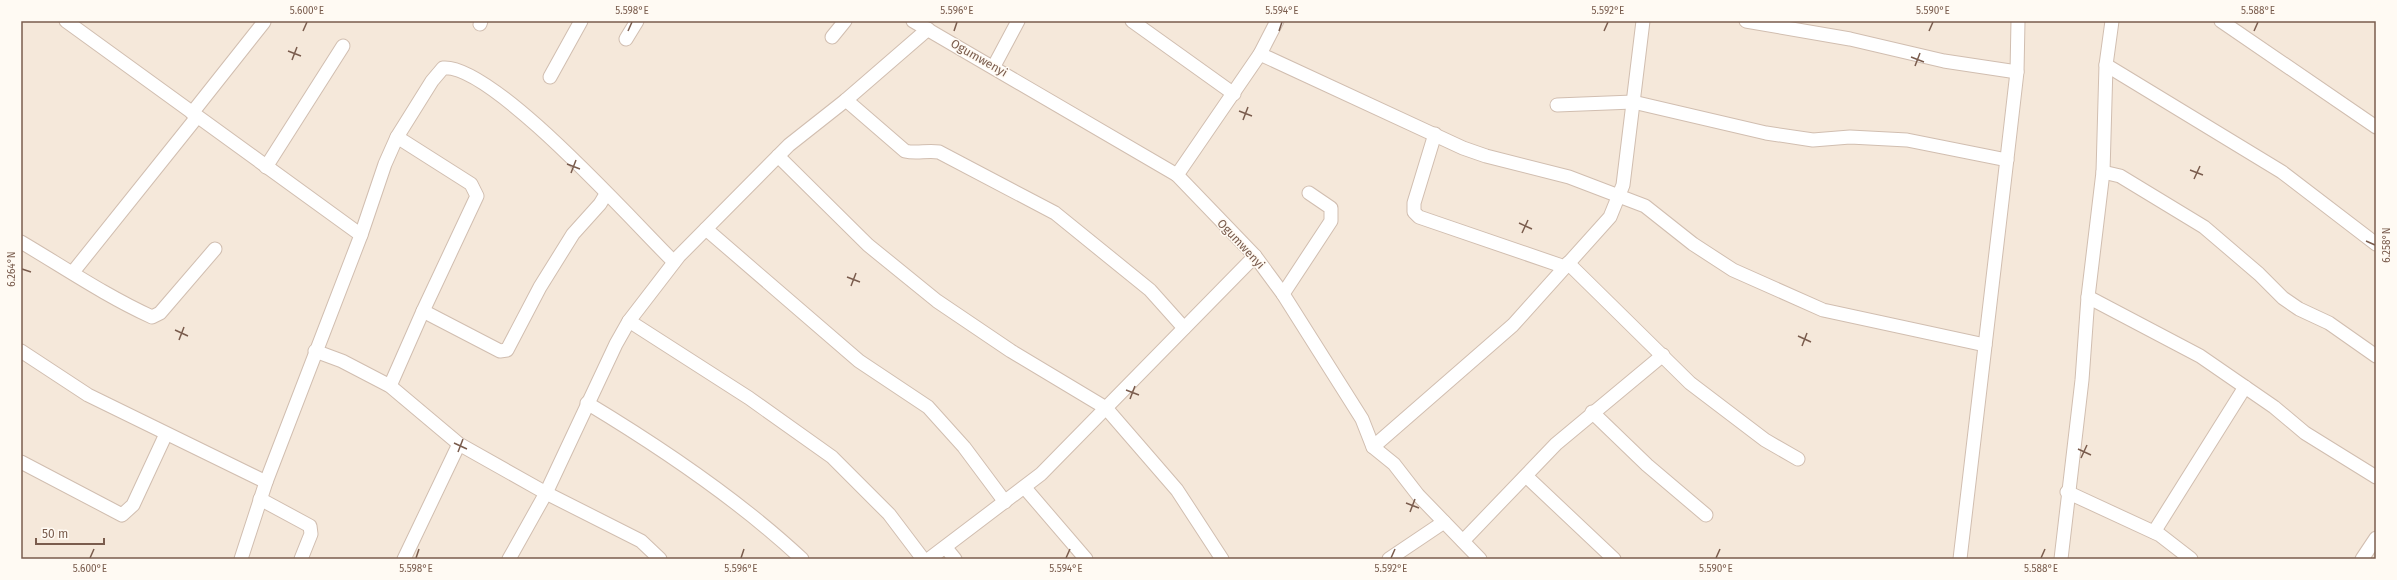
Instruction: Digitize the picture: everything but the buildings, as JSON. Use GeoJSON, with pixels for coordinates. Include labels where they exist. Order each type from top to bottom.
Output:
{"type":"FeatureCollection","features":[{"type":"Feature","properties":{"kind":"street"},"geometry":{"type":"LineString","coordinates":[[66,21],[361,235]]}},
{"type":"Feature","properties":{"kind":"street"},"geometry":{"type":"LineString","coordinates":[[550,76],[582,21]]}},
{"type":"Feature","properties":{"kind":"street"},"geometry":{"type":"LineString","coordinates":[[626,39],[637,21]]}},
{"type":"Feature","properties":{"kind":"street"},"geometry":{"type":"LineString","coordinates":[[832,37],[845,21]]}},
{"type":"Feature","properties":{"kind":"street","name":"Ogumwenyi"},"geometry":{"type":"LineString","coordinates":[[914,21],[994,66],[1178,175],[1255,256],[1283,294],[1362,419],[1373,447],[1394,464],[1444,522],[1480,559]]}},
{"type":"Feature","properties":{"kind":"street"},"geometry":{"type":"LineString","coordinates":[[994,66],[1018,21]]}},
{"type":"Feature","properties":{"kind":"street"},"geometry":{"type":"LineString","coordinates":[[1132,21],[1234,94]]}},
{"type":"Feature","properties":{"kind":"street"},"geometry":{"type":"LineString","coordinates":[[1178,175],[1260,54],[1277,21]]}},
{"type":"Feature","properties":{"kind":"street"},"geometry":{"type":"LineString","coordinates":[[1373,447],[1513,325],[1610,217],[1620,196],[1643,21]]}},
{"type":"Feature","properties":{"kind":"street"},"geometry":{"type":"LineString","coordinates":[[1746,21],[1850,39],[1944,61],[2013,71]]}},
{"type":"Feature","properties":{"kind":"street"},"geometry":{"type":"LineString","coordinates":[[1960,559],[1985,364],[1985,345],[2018,21]]}},
{"type":"Feature","properties":{"kind":"street"},"geometry":{"type":"LineString","coordinates":[[2061,559],[2082,380],[2088,297],[2103,172],[2106,65],[2112,21]]}},
{"type":"Feature","properties":{"kind":"street"},"geometry":{"type":"LineString","coordinates":[[2221,21],[2376,127]]}},
{"type":"Feature","properties":{"kind":"street"},"geometry":{"type":"LineString","coordinates":[[73,272],[195,115],[264,22]]}},
{"type":"Feature","properties":{"kind":"street"},"geometry":{"type":"LineString","coordinates":[[509,559],[546,493],[587,403],[629,322],[674,262],[778,156],[846,100],[928,29]]}},
{"type":"Feature","properties":{"kind":"street"},"geometry":{"type":"LineString","coordinates":[[266,167],[343,46]]}},
{"type":"Feature","properties":{"kind":"street"},"geometry":{"type":"LineString","coordinates":[[1260,54],[1463,148],[1486,156],[1569,177],[1645,206],[1693,244],[1733,270],[1823,310],[1985,345]]}},
{"type":"Feature","properties":{"kind":"street"},"geometry":{"type":"LineString","coordinates":[[2106,65],[2282,172],[2376,244]]}},
{"type":"Feature","properties":{"kind":"street"},"geometry":{"type":"LineString","coordinates":[[241,559],[266,482],[315,351],[361,235],[385,164],[396,137],[438,73],[443,68],[449,67],[474,76],[540,126],[674,262]]}},
{"type":"Feature","properties":{"kind":"street"},"geometry":{"type":"LineString","coordinates":[[846,100],[905,151],[916,154],[927,150],[939,152],[1055,213],[1150,290],[1184,328]]}},
{"type":"Feature","properties":{"kind":"street"},"geometry":{"type":"LineString","coordinates":[[1557,105],[1633,102],[1766,133],[1805,139],[1850,137],[1907,140],[2003,159]]}},
{"type":"Feature","properties":{"kind":"street"},"geometry":{"type":"LineString","coordinates":[[1435,134],[1414,203],[1414,212],[1419,217],[1567,265],[1663,355],[1690,383],[1765,440],[1798,459]]}},
{"type":"Feature","properties":{"kind":"street"},"geometry":{"type":"LineString","coordinates":[[390,386],[422,311],[477,196],[472,184],[396,137]]}},
{"type":"Feature","properties":{"kind":"street"},"geometry":{"type":"LineString","coordinates":[[778,156],[868,245],[937,301],[1011,351],[1106,408],[1177,490],[1222,559]]}},
{"type":"Feature","properties":{"kind":"street"},"geometry":{"type":"LineString","coordinates":[[2103,172],[2120,176],[2204,227],[2259,274],[2283,298],[2299,309],[2329,323],[2376,356]]}},
{"type":"Feature","properties":{"kind":"street"},"geometry":{"type":"LineString","coordinates":[[1283,294],[1331,221],[1331,208],[1308,193]]}},
{"type":"Feature","properties":{"kind":"street"},"geometry":{"type":"LineString","coordinates":[[422,311],[500,351],[507,350],[540,287],[573,234],[600,204],[606,194]]}},
{"type":"Feature","properties":{"kind":"street"},"geometry":{"type":"LineString","coordinates":[[706,229],[859,362],[928,407],[964,447],[1005,502]]}},
{"type":"Feature","properties":{"kind":"street"},"geometry":{"type":"LineString","coordinates":[[21,242],[73,272],[114,300],[152,317],[160,313],[215,249]]}},
{"type":"Feature","properties":{"kind":"street"},"geometry":{"type":"LineString","coordinates":[[929,559],[946,548],[1025,488],[1058,458],[1255,256]]}},
{"type":"Feature","properties":{"kind":"street"},"geometry":{"type":"LineString","coordinates":[[2088,297],[2200,356],[2274,407],[2305,433],[2376,477]]}},
{"type":"Feature","properties":{"kind":"street"},"geometry":{"type":"LineString","coordinates":[[629,322],[749,398],[832,457],[889,514],[923,559]]}},
{"type":"Feature","properties":{"kind":"street"},"geometry":{"type":"LineString","coordinates":[[21,351],[88,395],[266,482]]}},
{"type":"Feature","properties":{"kind":"street"},"geometry":{"type":"LineString","coordinates":[[315,351],[342,361],[390,386],[459,444],[546,493],[641,541],[660,559]]}},
{"type":"Feature","properties":{"kind":"street"},"geometry":{"type":"LineString","coordinates":[[1463,541],[1556,444],[1592,412],[1663,355]]}},
{"type":"Feature","properties":{"kind":"street"},"geometry":{"type":"LineString","coordinates":[[2154,532],[2245,387]]}},
{"type":"Feature","properties":{"kind":"street"},"geometry":{"type":"LineString","coordinates":[[587,403],[633,431],[769,528],[802,559]]}},
{"type":"Feature","properties":{"kind":"street"},"geometry":{"type":"LineString","coordinates":[[1592,412],[1648,466],[1706,515]]}},
{"type":"Feature","properties":{"kind":"street"},"geometry":{"type":"LineString","coordinates":[[21,463],[122,515],[133,506],[166,434]]}},
{"type":"Feature","properties":{"kind":"street"},"geometry":{"type":"LineString","coordinates":[[404,559],[459,444]]}},
{"type":"Feature","properties":{"kind":"street"},"geometry":{"type":"LineString","coordinates":[[1526,476],[1614,559]]}},
{"type":"Feature","properties":{"kind":"street"},"geometry":{"type":"LineString","coordinates":[[1025,488],[1086,559]]}},
{"type":"Feature","properties":{"kind":"street"},"geometry":{"type":"LineString","coordinates":[[2068,492],[2154,532],[2191,559]]}},
{"type":"Feature","properties":{"kind":"street"},"geometry":{"type":"LineString","coordinates":[[260,499],[310,526],[311,534],[301,559]]}},
{"type":"Feature","properties":{"kind":"street"},"geometry":{"type":"LineString","coordinates":[[1389,559],[1444,522]]}},
{"type":"Feature","properties":{"kind":"street"},"geometry":{"type":"LineString","coordinates":[[2362,559],[2376,538]]}},
{"type":"Feature","properties":{"kind":"street"},"geometry":{"type":"LineString","coordinates":[[946,548],[955,559]]}},
{"type":"Feature","properties":{"kind":"shaded area"},"geometry":{"type":"Polygon","coordinates":[[[21,21],[2376,21],[2376,559],[21,559],[21,21]]]}}]}
